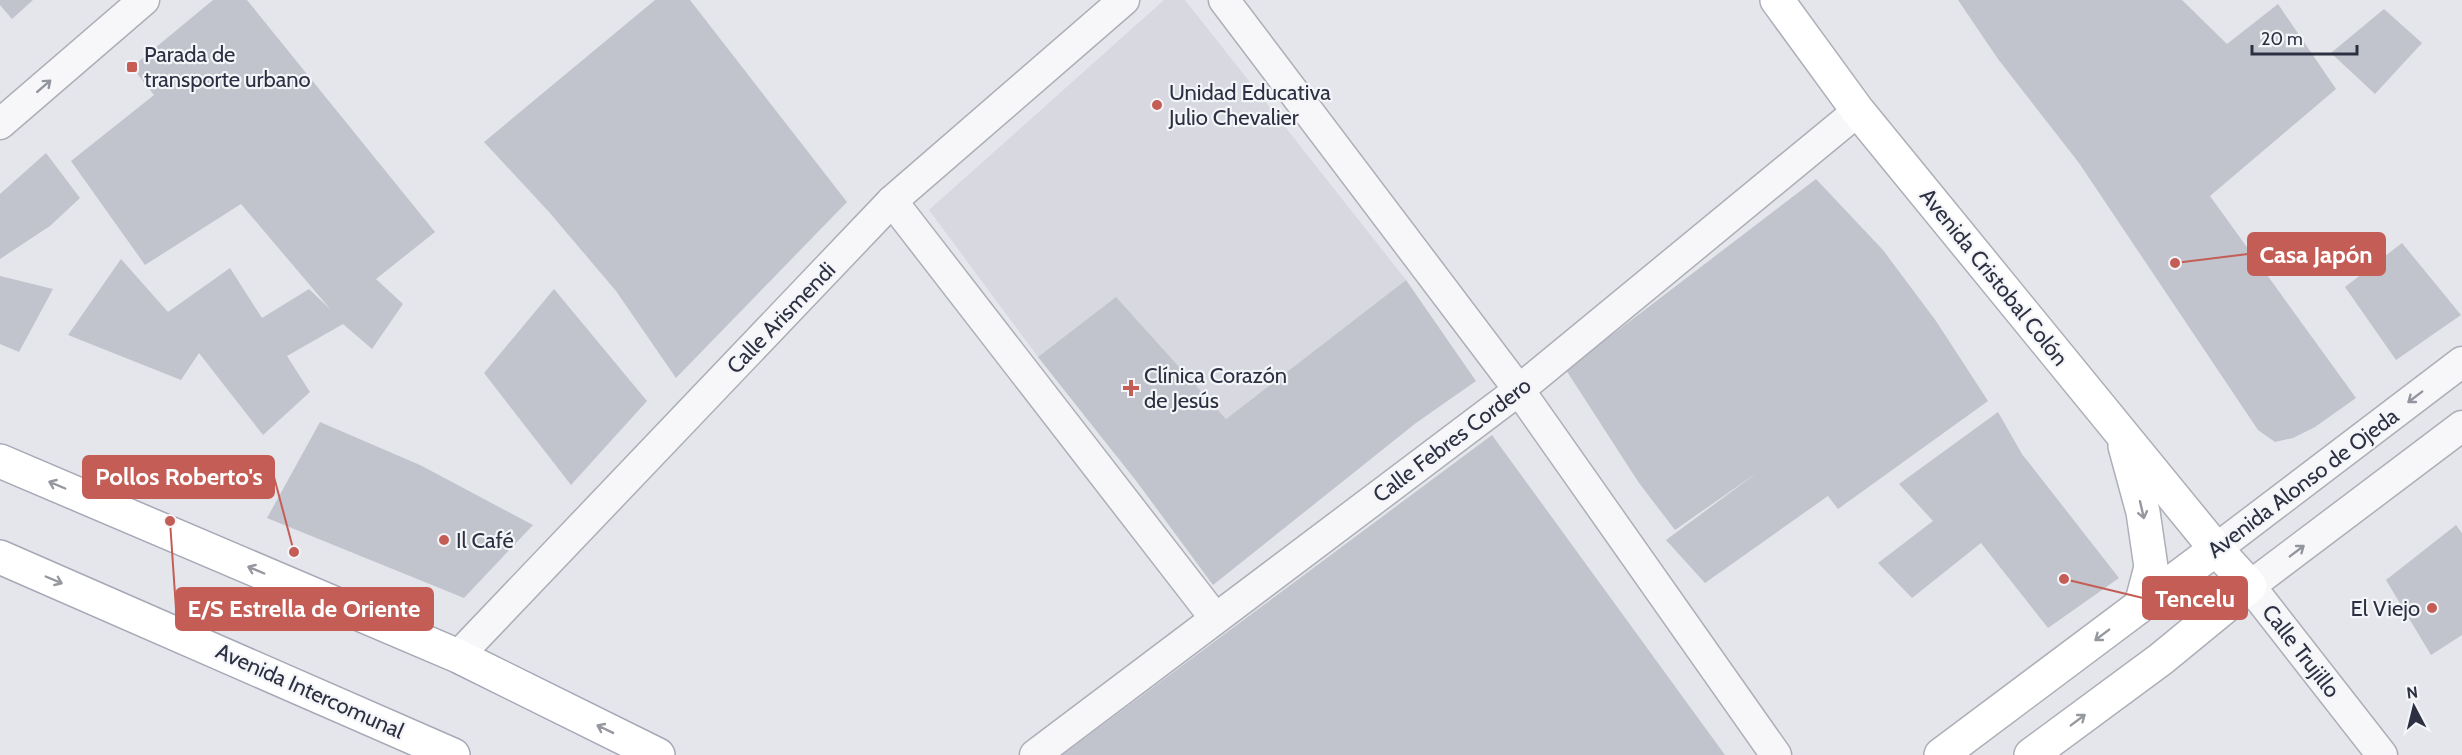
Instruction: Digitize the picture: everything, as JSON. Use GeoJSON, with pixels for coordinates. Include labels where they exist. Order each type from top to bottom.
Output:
{"type":"FeatureCollection","features":[{"type":"Feature","properties":{"kind":"street"},"geometry":{"type":"LineString","coordinates":[[0,124],[144,0]]}},
{"type":"Feature","properties":{"kind":"street","name":"Calle Arismendi"},"geometry":{"type":"LineString","coordinates":[[458,656],[892,201],[1124,0]]}},
{"type":"Feature","properties":{"kind":"street"},"geometry":{"type":"LineString","coordinates":[[1224,0],[1519,390],[1776,755]]}},
{"type":"Feature","properties":{"kind":"street","name":"Avenida Cristobal Colón"},"geometry":{"type":"LineString","coordinates":[[1777,0],[1858,111],[2216,549]]}},
{"type":"Feature","properties":{"kind":"street","name":"Calle Febres Cordero"},"geometry":{"type":"LineString","coordinates":[[1035,755],[1519,390],[1858,111]]}},
{"type":"Feature","properties":{"kind":"street"},"geometry":{"type":"LineString","coordinates":[[892,201],[1215,618]]}},
{"type":"Feature","properties":{"kind":"street","name":"Avenida Alonso de Ojeda"},"geometry":{"type":"LineString","coordinates":[[1941,755],[2462,362]]}},
{"type":"Feature","properties":{"kind":"street"},"geometry":{"type":"LineString","coordinates":[[2031,755],[2161,659],[2250,586],[2462,426]]}},
{"type":"Feature","properties":{"kind":"street"},"geometry":{"type":"LineString","coordinates":[[2121,433],[2143,512],[2151,567],[2141,605]]}},
{"type":"Feature","properties":{"kind":"street"},"geometry":{"type":"LineString","coordinates":[[0,461],[458,656],[658,755]]}},
{"type":"Feature","properties":{"kind":"street","name":"Calle Trujillo"},"geometry":{"type":"LineString","coordinates":[[2216,549],[2250,586],[2382,755]]}},
{"type":"Feature","properties":{"kind":"street","name":"Avenida Intercomunal"},"geometry":{"type":"LineString","coordinates":[[0,557],[453,755]]}},
{"type":"Feature","properties":{"kind":"shaded area","name":"Unidad Educativa Julio Chevalier"},"geometry":{"type":"Polygon","coordinates":[[[1164,0],[1185,0],[1406,280],[1226,419],[1116,298],[1038,357],[929,210],[1164,0]]]}},
{"type":"Feature","properties":{"kind":"building"},"geometry":{"type":"Polygon","coordinates":[[[0,0],[33,0],[12,19],[0,5],[0,0]]]}},
{"type":"Feature","properties":{"kind":"building"},"geometry":{"type":"Polygon","coordinates":[[[213,0],[247,0],[435,232],[376,279],[403,304],[372,349],[343,324],[287,356],[310,392],[263,435],[199,353],[181,380],[68,335],[121,259],[168,312],[230,268],[262,318],[309,289],[331,310],[241,204],[145,265],[71,161],[154,95],[132,67],[213,0]]]}},
{"type":"Feature","properties":{"kind":"building"},"geometry":{"type":"Polygon","coordinates":[[[655,0],[690,0],[847,202],[676,378],[616,291],[549,212],[484,142],[655,0]]]}},
{"type":"Feature","properties":{"kind":"building"},"geometry":{"type":"Polygon","coordinates":[[[1958,0],[2182,0],[2227,44],[2278,4],[2336,89],[2210,196],[2356,398],[2315,427],[2293,438],[2275,442],[2258,430],[2079,163],[1998,59],[1958,0]]]}},
{"type":"Feature","properties":{"kind":"building"},"geometry":{"type":"Polygon","coordinates":[[[2384,9],[2422,43],[2375,94],[2331,53],[2384,9]]]}},
{"type":"Feature","properties":{"kind":"building"},"geometry":{"type":"Polygon","coordinates":[[[46,153],[80,198],[50,226],[0,259],[0,194],[46,153]]]}},
{"type":"Feature","properties":{"kind":"building"},"geometry":{"type":"Polygon","coordinates":[[[1816,179],[1883,250],[1936,321],[1988,401],[1838,509],[1828,496],[1705,583],[1666,540],[1758,472],[1675,530],[1639,483],[1566,370],[1816,179]]]}},
{"type":"Feature","properties":{"kind":"building"},"geometry":{"type":"Polygon","coordinates":[[[2402,243],[2461,315],[2396,360],[2345,287],[2402,243]]]}},
{"type":"Feature","properties":{"kind":"building"},"geometry":{"type":"Polygon","coordinates":[[[0,276],[53,289],[19,352],[0,344],[0,276]]]}},
{"type":"Feature","properties":{"kind":"building"},"geometry":{"type":"Polygon","coordinates":[[[1406,280],[1476,381],[1416,423],[1213,585],[1137,482],[1038,357],[1116,297],[1226,419],[1406,280]]]}},
{"type":"Feature","properties":{"kind":"building"},"geometry":{"type":"Polygon","coordinates":[[[554,289],[647,401],[571,485],[484,373],[554,289]]]}},
{"type":"Feature","properties":{"kind":"building"},"geometry":{"type":"Polygon","coordinates":[[[1998,412],[2022,454],[2119,578],[2048,628],[1981,543],[1912,598],[1878,563],[1933,521],[1899,484],[1998,412]]]}},
{"type":"Feature","properties":{"kind":"building"},"geometry":{"type":"Polygon","coordinates":[[[320,422],[420,465],[533,525],[464,598],[267,518],[320,422]]]}},
{"type":"Feature","properties":{"kind":"building"},"geometry":{"type":"Polygon","coordinates":[[[1492,435],[1725,755],[1062,755],[1492,435]]]}},
{"type":"Feature","properties":{"kind":"building","name":"El Viejo"},"geometry":{"type":"Polygon","coordinates":[[[2456,525],[2462,533],[2462,635],[2431,655],[2386,580],[2456,525]]]}},
{"type":"Feature","properties":{"kind":"place","name":"Parada de transporte urbano"},"geometry":{"type":"Point","coordinates":[132,67]}},
{"type":"Feature","properties":{"kind":"place","name":"Unidad Educativa Julio Chevalier"},"geometry":{"type":"Point","coordinates":[1157,105]}},
{"type":"Feature","properties":{"kind":"place","name":"Casa Japón"},"geometry":{"type":"Point","coordinates":[2175,263]}},
{"type":"Feature","properties":{"kind":"place","name":"Clínica Corazón de Jesús"},"geometry":{"type":"Point","coordinates":[1131,388]}},
{"type":"Feature","properties":{"kind":"place","name":"E/S Estrella de Oriente"},"geometry":{"type":"Point","coordinates":[170,521]}},
{"type":"Feature","properties":{"kind":"place","name":"Il Café"},"geometry":{"type":"Point","coordinates":[444,540]}},
{"type":"Feature","properties":{"kind":"place","name":"Pollos Roberto's"},"geometry":{"type":"Point","coordinates":[294,552]}},
{"type":"Feature","properties":{"kind":"place","name":"Tencelu"},"geometry":{"type":"Point","coordinates":[2064,579]}},
{"type":"Feature","properties":{"kind":"place","name":"El Viejo"},"geometry":{"type":"Point","coordinates":[2432,608]}}]}
